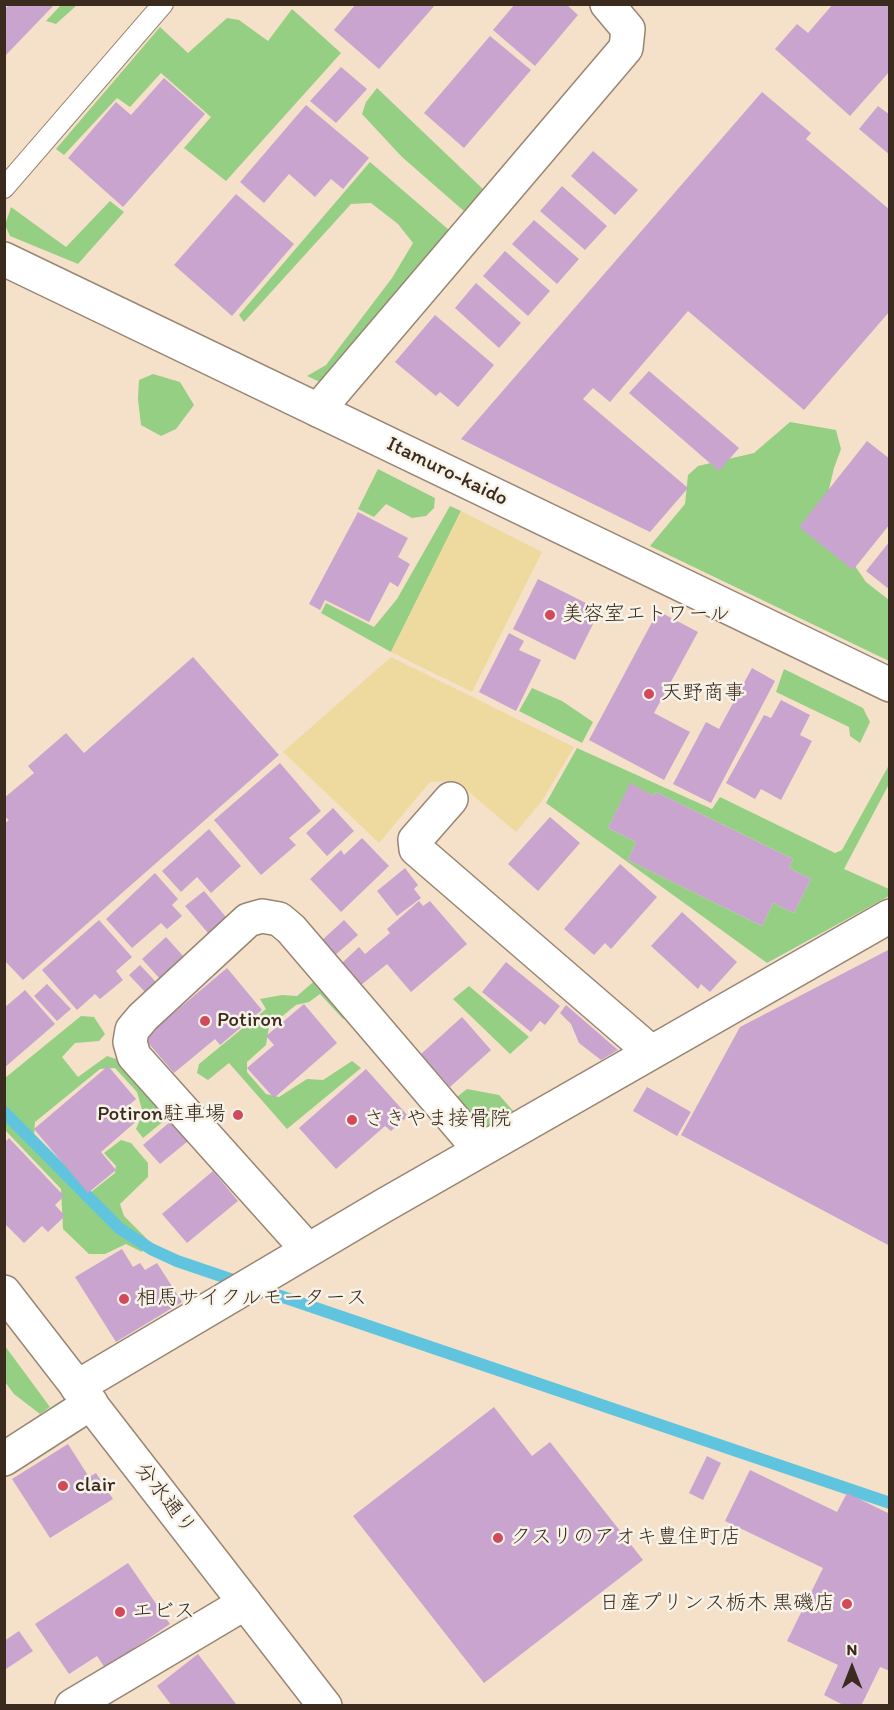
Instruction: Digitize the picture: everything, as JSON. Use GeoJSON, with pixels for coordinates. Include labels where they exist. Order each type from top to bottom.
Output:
{"type":"FeatureCollection","features":[{"type":"Feature","properties":{"kind":"street"},"geometry":{"type":"LineString","coordinates":[[318,410],[626,48],[628,29],[607,4]]}},
{"type":"Feature","properties":{"kind":"street","name":"Itamuro-kaido"},"geometry":{"type":"LineString","coordinates":[[4,259],[890,686]]}},
{"type":"Feature","properties":{"kind":"street"},"geometry":{"type":"LineString","coordinates":[[452,799],[415,840],[416,849],[651,1052]]}},
{"type":"Feature","properties":{"kind":"street"},"geometry":{"type":"LineString","coordinates":[[308,1250],[135,1056],[130,1042],[132,1030],[143,1017],[249,920],[262,916],[279,919],[291,929],[480,1150]]}},
{"type":"Feature","properties":{"kind":"street"},"geometry":{"type":"LineString","coordinates":[[4,1460],[84,1395],[308,1250],[890,916]]}},
{"type":"Feature","properties":{"kind":"street","name":"分水通り"},"geometry":{"type":"LineString","coordinates":[[4,1292],[325,1706]]}},
{"type":"Feature","properties":{"kind":"street"},"geometry":{"type":"LineString","coordinates":[[72,1706],[245,1603]]}},
{"type":"Feature","properties":{"kind":"lane"},"geometry":{"type":"LineString","coordinates":[[4,188],[163,4]]}},
{"type":"Feature","properties":{"kind":"green space"},"geometry":{"type":"Polygon","coordinates":[[[61,5],[77,5],[56,24],[46,21],[61,5]]]}},
{"type":"Feature","properties":{"kind":"green space"},"geometry":{"type":"Polygon","coordinates":[[[292,9],[341,53],[226,181],[184,148],[211,117],[161,73],[130,107],[117,98],[64,155],[56,149],[160,27],[188,53],[227,18],[239,20],[268,41],[292,9]]]}},
{"type":"Feature","properties":{"kind":"green space"},"geometry":{"type":"Polygon","coordinates":[[[377,88],[484,190],[465,212],[402,157],[362,114],[366,102],[377,88]]]}},
{"type":"Feature","properties":{"kind":"green space"},"geometry":{"type":"Polygon","coordinates":[[[370,162],[449,230],[322,383],[307,376],[326,365],[392,278],[413,243],[398,224],[371,203],[351,204],[244,322],[239,315],[370,162]]]}},
{"type":"Feature","properties":{"kind":"green space"},"geometry":{"type":"Polygon","coordinates":[[[110,201],[124,212],[78,264],[10,236],[5,225],[11,207],[66,247],[110,201]]]}},
{"type":"Feature","properties":{"kind":"green space"},"geometry":{"type":"Polygon","coordinates":[[[153,374],[180,382],[194,405],[176,429],[161,436],[141,425],[138,399],[139,380],[153,374]]]}},
{"type":"Feature","properties":{"kind":"green space"},"geometry":{"type":"Polygon","coordinates":[[[790,422],[836,430],[841,449],[822,518],[866,582],[889,600],[889,661],[650,546],[685,504],[688,475],[698,466],[754,453],[790,422]]]}},
{"type":"Feature","properties":{"kind":"green space"},"geometry":{"type":"Polygon","coordinates":[[[378,469],[435,498],[434,508],[426,516],[412,518],[386,504],[374,517],[358,509],[378,469]]]}},
{"type":"Feature","properties":{"kind":"green space"},"geometry":{"type":"Polygon","coordinates":[[[450,506],[461,511],[391,652],[321,613],[326,603],[374,627],[397,599],[450,506]]]}},
{"type":"Feature","properties":{"kind":"green space"},"geometry":{"type":"Polygon","coordinates":[[[784,669],[863,708],[870,722],[860,743],[850,736],[849,727],[776,692],[784,669]]]}},
{"type":"Feature","properties":{"kind":"green space"},"geometry":{"type":"Polygon","coordinates":[[[532,688],[562,701],[593,722],[582,743],[519,711],[532,688]]]}},
{"type":"Feature","properties":{"kind":"green space"},"geometry":{"type":"Polygon","coordinates":[[[577,748],[712,809],[720,797],[835,853],[842,850],[889,765],[889,784],[844,869],[889,889],[889,896],[767,963],[546,803],[577,748]],[[630,784],[608,828],[636,842],[628,860],[762,926],[773,903],[794,913],[811,879],[789,868],[793,859],[656,792],[654,796],[630,784]]]}},
{"type":"Feature","properties":{"kind":"green space"},"geometry":{"type":"Polygon","coordinates":[[[318,978],[349,1017],[343,1019],[320,994],[309,1002],[296,1005],[269,1027],[266,1045],[247,1062],[247,1072],[266,1094],[279,1097],[307,1079],[323,1080],[352,1061],[361,1068],[287,1129],[229,1063],[208,1080],[197,1073],[199,1064],[266,1009],[260,999],[282,995],[297,996],[318,978]]]}},
{"type":"Feature","properties":{"kind":"green space"},"geometry":{"type":"Polygon","coordinates":[[[469,986],[529,1037],[510,1054],[453,999],[469,986]]]}},
{"type":"Feature","properties":{"kind":"green space"},"geometry":{"type":"Polygon","coordinates":[[[81,1016],[94,1017],[105,1034],[99,1041],[75,1043],[62,1057],[78,1077],[107,1056],[119,1060],[171,1115],[143,1138],[136,1129],[143,1113],[137,1092],[115,1068],[100,1069],[35,1122],[34,1137],[83,1191],[91,1192],[115,1173],[116,1166],[104,1153],[121,1140],[131,1143],[148,1163],[148,1177],[120,1204],[124,1216],[148,1240],[142,1252],[126,1244],[105,1254],[89,1254],[63,1229],[61,1189],[5,1130],[5,1078],[81,1016]]]}},
{"type":"Feature","properties":{"kind":"green space"},"geometry":{"type":"Polygon","coordinates":[[[467,1089],[499,1095],[516,1114],[482,1132],[453,1100],[467,1089]]]}},
{"type":"Feature","properties":{"kind":"green space"},"geometry":{"type":"Polygon","coordinates":[[[5,1346],[50,1407],[40,1414],[14,1394],[5,1382],[5,1346]]]}},
{"type":"Feature","properties":{"kind":"sand"},"geometry":{"type":"Polygon","coordinates":[[[461,511],[542,552],[472,692],[391,652],[461,511]]]}},
{"type":"Feature","properties":{"kind":"sand"},"geometry":{"type":"Polygon","coordinates":[[[391,657],[574,747],[542,801],[516,832],[456,781],[430,782],[379,843],[283,752],[391,657]]]}},
{"type":"Feature","properties":{"kind":"building"},"geometry":{"type":"Polygon","coordinates":[[[10,4],[55,4],[4,57],[4,10],[10,4]]]}},
{"type":"Feature","properties":{"kind":"building"},"geometry":{"type":"Polygon","coordinates":[[[356,4],[436,4],[379,69],[334,30],[356,4]]]}},
{"type":"Feature","properties":{"kind":"building"},"geometry":{"type":"Polygon","coordinates":[[[515,4],[566,4],[578,15],[535,66],[493,30],[515,4]]]}},
{"type":"Feature","properties":{"kind":"building"},"geometry":{"type":"Polygon","coordinates":[[[833,4],[890,4],[890,71],[850,116],[775,49],[797,24],[808,33],[833,4]]]}},
{"type":"Feature","properties":{"kind":"building"},"geometry":{"type":"Polygon","coordinates":[[[490,36],[531,70],[464,148],[424,113],[490,36]]]}},
{"type":"Feature","properties":{"kind":"building"},"geometry":{"type":"Polygon","coordinates":[[[341,67],[367,89],[336,123],[310,101],[341,67]]]}},
{"type":"Feature","properties":{"kind":"building"},"geometry":{"type":"Polygon","coordinates":[[[164,78],[205,114],[123,207],[68,158],[116,102],[131,115],[164,78]]]}},
{"type":"Feature","properties":{"kind":"building"},"geometry":{"type":"Polygon","coordinates":[[[762,92],[811,133],[806,139],[890,210],[890,311],[804,410],[688,311],[610,402],[593,388],[583,399],[688,488],[650,532],[461,439],[762,92]]]}},
{"type":"Feature","properties":{"kind":"building"},"geometry":{"type":"Polygon","coordinates":[[[306,105],[369,158],[343,189],[331,179],[315,197],[289,174],[264,203],[240,182],[306,105]]]}},
{"type":"Feature","properties":{"kind":"building"},"geometry":{"type":"Polygon","coordinates":[[[878,106],[890,115],[890,155],[859,129],[878,106]]]}},
{"type":"Feature","properties":{"kind":"building"},"geometry":{"type":"Polygon","coordinates":[[[593,151],[638,190],[615,215],[571,176],[593,151]]]}},
{"type":"Feature","properties":{"kind":"building"},"geometry":{"type":"Polygon","coordinates":[[[562,186],[607,226],[585,250],[540,211],[562,186]]]}},
{"type":"Feature","properties":{"kind":"building"},"geometry":{"type":"Polygon","coordinates":[[[236,194],[294,244],[232,316],[174,265],[236,194]]]}},
{"type":"Feature","properties":{"kind":"building"},"geometry":{"type":"Polygon","coordinates":[[[534,220],[579,259],[557,284],[512,244],[534,220]]]}},
{"type":"Feature","properties":{"kind":"building"},"geometry":{"type":"Polygon","coordinates":[[[505,251],[550,291],[528,316],[483,276],[505,251]]]}},
{"type":"Feature","properties":{"kind":"building"},"geometry":{"type":"Polygon","coordinates":[[[476,283],[521,323],[499,348],[455,308],[476,283]]]}},
{"type":"Feature","properties":{"kind":"building"},"geometry":{"type":"Polygon","coordinates":[[[435,315],[494,365],[458,407],[440,392],[436,396],[395,362],[435,315]]]}},
{"type":"Feature","properties":{"kind":"building"},"geometry":{"type":"Polygon","coordinates":[[[649,371],[739,448],[719,471],[629,393],[649,371]]]}},
{"type":"Feature","properties":{"kind":"building"},"geometry":{"type":"Polygon","coordinates":[[[867,441],[890,459],[890,524],[853,570],[799,527],[867,441]]]}},
{"type":"Feature","properties":{"kind":"building"},"geometry":{"type":"Polygon","coordinates":[[[358,512],[408,538],[398,557],[410,564],[398,587],[390,582],[369,622],[325,600],[320,610],[309,604],[358,512]]]}},
{"type":"Feature","properties":{"kind":"building"},"geometry":{"type":"Polygon","coordinates":[[[890,541],[890,590],[866,571],[890,541]]]}},
{"type":"Feature","properties":{"kind":"building"},"geometry":{"type":"Polygon","coordinates":[[[538,579],[600,610],[575,660],[513,629],[538,579]]]}},
{"type":"Feature","properties":{"kind":"building"},"geometry":{"type":"Polygon","coordinates":[[[658,611],[698,632],[654,713],[690,732],[664,780],[589,740],[658,611]]]}},
{"type":"Feature","properties":{"kind":"building"},"geometry":{"type":"Polygon","coordinates":[[[509,633],[524,641],[519,650],[541,660],[516,711],[479,692],[509,633]]]}},
{"type":"Feature","properties":{"kind":"building"},"geometry":{"type":"Polygon","coordinates":[[[193,657],[279,755],[23,980],[4,960],[4,824],[9,820],[4,816],[4,798],[34,773],[28,766],[66,733],[84,753],[193,657]]]}},
{"type":"Feature","properties":{"kind":"building"},"geometry":{"type":"Polygon","coordinates":[[[752,668],[775,681],[711,803],[673,784],[706,722],[719,729],[752,668]]]}},
{"type":"Feature","properties":{"kind":"building"},"geometry":{"type":"Polygon","coordinates":[[[781,700],[810,715],[800,735],[812,741],[781,800],[761,789],[755,799],[726,783],[764,715],[771,718],[781,700]]]}},
{"type":"Feature","properties":{"kind":"building"},"geometry":{"type":"Polygon","coordinates":[[[280,763],[321,811],[289,838],[296,845],[261,875],[214,820],[280,763]]]}},
{"type":"Feature","properties":{"kind":"building"},"geometry":{"type":"Polygon","coordinates":[[[630,783],[654,796],[656,792],[793,859],[789,868],[811,879],[794,913],[773,903],[762,926],[628,860],[636,842],[608,828],[630,783]]]}},
{"type":"Feature","properties":{"kind":"building"},"geometry":{"type":"Polygon","coordinates":[[[333,808],[354,831],[327,856],[306,833],[333,808]]]}},
{"type":"Feature","properties":{"kind":"building"},"geometry":{"type":"Polygon","coordinates":[[[550,817],[580,843],[538,891],[508,864],[550,817]]]}},
{"type":"Feature","properties":{"kind":"building"},"geometry":{"type":"Polygon","coordinates":[[[209,829],[241,866],[211,893],[197,877],[181,892],[162,871],[209,829]]]}},
{"type":"Feature","properties":{"kind":"building"},"geometry":{"type":"Polygon","coordinates":[[[362,838],[389,866],[341,912],[310,879],[341,850],[344,855],[362,838]]]}},
{"type":"Feature","properties":{"kind":"building"},"geometry":{"type":"Polygon","coordinates":[[[620,864],[657,897],[611,949],[605,943],[594,955],[564,929],[620,864]]]}},
{"type":"Feature","properties":{"kind":"building"},"geometry":{"type":"Polygon","coordinates":[[[405,868],[418,885],[414,889],[421,898],[397,916],[377,891],[405,868]]]}},
{"type":"Feature","properties":{"kind":"building"},"geometry":{"type":"Polygon","coordinates":[[[155,873],[178,899],[172,905],[182,916],[167,929],[161,923],[132,948],[106,919],[155,873]]]}},
{"type":"Feature","properties":{"kind":"building"},"geometry":{"type":"Polygon","coordinates":[[[204,891],[226,917],[208,933],[185,906],[204,891]]]}},
{"type":"Feature","properties":{"kind":"building"},"geometry":{"type":"Polygon","coordinates":[[[419,901],[423,906],[430,901],[467,944],[411,992],[387,964],[361,985],[342,963],[359,947],[365,954],[390,933],[387,929],[419,901]]]}},
{"type":"Feature","properties":{"kind":"building"},"geometry":{"type":"Polygon","coordinates":[[[682,912],[737,962],[710,992],[701,984],[698,989],[651,946],[682,912]]]}},
{"type":"Feature","properties":{"kind":"building"},"geometry":{"type":"Polygon","coordinates":[[[99,920],[132,957],[116,971],[123,980],[100,999],[95,994],[77,1010],[42,970],[99,920]]]}},
{"type":"Feature","properties":{"kind":"building"},"geometry":{"type":"Polygon","coordinates":[[[344,920],[358,935],[333,957],[320,942],[344,920]]]}},
{"type":"Feature","properties":{"kind":"building"},"geometry":{"type":"Polygon","coordinates":[[[166,937],[184,957],[160,979],[142,959],[166,937]]]}},
{"type":"Feature","properties":{"kind":"building"},"geometry":{"type":"Polygon","coordinates":[[[890,949],[890,1246],[681,1135],[740,1027],[890,949]]]}},
{"type":"Feature","properties":{"kind":"building"},"geometry":{"type":"Polygon","coordinates":[[[506,962],[560,1006],[545,1025],[540,1021],[531,1032],[482,992],[506,962]]]}},
{"type":"Feature","properties":{"kind":"building"},"geometry":{"type":"Polygon","coordinates":[[[140,965],[156,982],[145,992],[129,975],[140,965]]]}},
{"type":"Feature","properties":{"kind":"building"},"geometry":{"type":"Polygon","coordinates":[[[227,968],[262,1010],[220,1045],[215,1039],[174,1073],[144,1038],[227,968]]]}},
{"type":"Feature","properties":{"kind":"building"},"geometry":{"type":"Polygon","coordinates":[[[47,984],[71,1009],[57,1021],[34,996],[47,984]]]}},
{"type":"Feature","properties":{"kind":"building"},"geometry":{"type":"Polygon","coordinates":[[[25,990],[55,1024],[4,1068],[4,1008],[25,990]]]}},
{"type":"Feature","properties":{"kind":"building"},"geometry":{"type":"Polygon","coordinates":[[[304,1004],[337,1043],[274,1098],[247,1068],[274,1045],[266,1036],[304,1004]]]}},
{"type":"Feature","properties":{"kind":"building"},"geometry":{"type":"Polygon","coordinates":[[[566,1005],[618,1050],[601,1060],[579,1043],[571,1024],[560,1013],[566,1005]]]}},
{"type":"Feature","properties":{"kind":"building"},"geometry":{"type":"Polygon","coordinates":[[[462,1017],[491,1050],[450,1087],[421,1054],[462,1017]]]}},
{"type":"Feature","properties":{"kind":"building"},"geometry":{"type":"Polygon","coordinates":[[[108,1066],[136,1099],[128,1106],[139,1119],[101,1152],[116,1170],[88,1193],[34,1129],[108,1066]]]}},
{"type":"Feature","properties":{"kind":"building"},"geometry":{"type":"Polygon","coordinates":[[[366,1069],[408,1116],[391,1131],[385,1126],[336,1169],[299,1128],[366,1069]]]}},
{"type":"Feature","properties":{"kind":"building"},"geometry":{"type":"Polygon","coordinates":[[[647,1087],[691,1112],[677,1136],[633,1111],[647,1087]]]}},
{"type":"Feature","properties":{"kind":"building"},"geometry":{"type":"Polygon","coordinates":[[[171,1121],[188,1141],[160,1164],[143,1145],[171,1121]]]}},
{"type":"Feature","properties":{"kind":"building"},"geometry":{"type":"Polygon","coordinates":[[[9,1138],[64,1196],[55,1205],[65,1216],[48,1232],[42,1226],[24,1243],[4,1223],[4,1143],[9,1138]]]}},
{"type":"Feature","properties":{"kind":"building"},"geometry":{"type":"Polygon","coordinates":[[[213,1171],[238,1201],[187,1243],[162,1214],[213,1171]]]}},
{"type":"Feature","properties":{"kind":"building"},"geometry":{"type":"Polygon","coordinates":[[[122,1249],[133,1267],[140,1263],[145,1270],[157,1263],[182,1302],[116,1342],[75,1277],[122,1249]]]}},
{"type":"Feature","properties":{"kind":"building","name":"クスリのアオキ豊住町店"},"geometry":{"type":"Polygon","coordinates":[[[494,1407],[532,1456],[550,1442],[643,1560],[484,1683],[353,1516],[494,1407]]]}},
{"type":"Feature","properties":{"kind":"building"},"geometry":{"type":"Polygon","coordinates":[[[68,1444],[89,1477],[96,1473],[113,1499],[50,1538],[12,1479],[68,1444]]]}},
{"type":"Feature","properties":{"kind":"building"},"geometry":{"type":"Polygon","coordinates":[[[707,1456],[721,1463],[703,1500],[689,1493],[707,1456]]]}},
{"type":"Feature","properties":{"kind":"building","name":"日産プリンス栃木 黒磯店"},"geometry":{"type":"Polygon","coordinates":[[[750,1470],[837,1512],[847,1493],[890,1514],[890,1671],[880,1667],[861,1706],[845,1706],[824,1695],[838,1665],[787,1641],[823,1568],[725,1521],[750,1470]]]}},
{"type":"Feature","properties":{"kind":"building"},"geometry":{"type":"Polygon","coordinates":[[[128,1563],[170,1624],[105,1668],[97,1656],[69,1674],[35,1624],[128,1563]]]}},
{"type":"Feature","properties":{"kind":"building"},"geometry":{"type":"Polygon","coordinates":[[[19,1631],[33,1651],[6,1669],[4,1641],[19,1631]]]}},
{"type":"Feature","properties":{"kind":"building"},"geometry":{"type":"Polygon","coordinates":[[[198,1654],[236,1704],[234,1706],[172,1706],[157,1686],[198,1654]]]}},
{"type":"Feature","properties":{"kind":"waterway"},"geometry":{"type":"LineString","coordinates":[[4,1112],[119,1228],[151,1249],[177,1261],[890,1503]]}},
{"type":"Feature","properties":{"kind":"place","name":"美容室エトワール"},"geometry":{"type":"Point","coordinates":[550,615]}},
{"type":"Feature","properties":{"kind":"place","name":"天野商事"},"geometry":{"type":"Point","coordinates":[649,694]}},
{"type":"Feature","properties":{"kind":"place","name":"Potiron"},"geometry":{"type":"Point","coordinates":[205,1021]}},
{"type":"Feature","properties":{"kind":"place","name":"Potiron駐車場"},"geometry":{"type":"Point","coordinates":[238,1115]}},
{"type":"Feature","properties":{"kind":"place","name":"さきやま接骨院"},"geometry":{"type":"Point","coordinates":[352,1120]}},
{"type":"Feature","properties":{"kind":"place","name":"相馬サイクルモータース"},"geometry":{"type":"Point","coordinates":[124,1299]}},
{"type":"Feature","properties":{"kind":"place","name":"clair"},"geometry":{"type":"Point","coordinates":[63,1486]}},
{"type":"Feature","properties":{"kind":"place","name":"クスリのアオキ豊住町店"},"geometry":{"type":"Point","coordinates":[498,1538]}},
{"type":"Feature","properties":{"kind":"place","name":"日産プリンス栃木 黒磯店"},"geometry":{"type":"Point","coordinates":[847,1604]}},
{"type":"Feature","properties":{"kind":"place","name":"エビス"},"geometry":{"type":"Point","coordinates":[120,1612]}}]}
